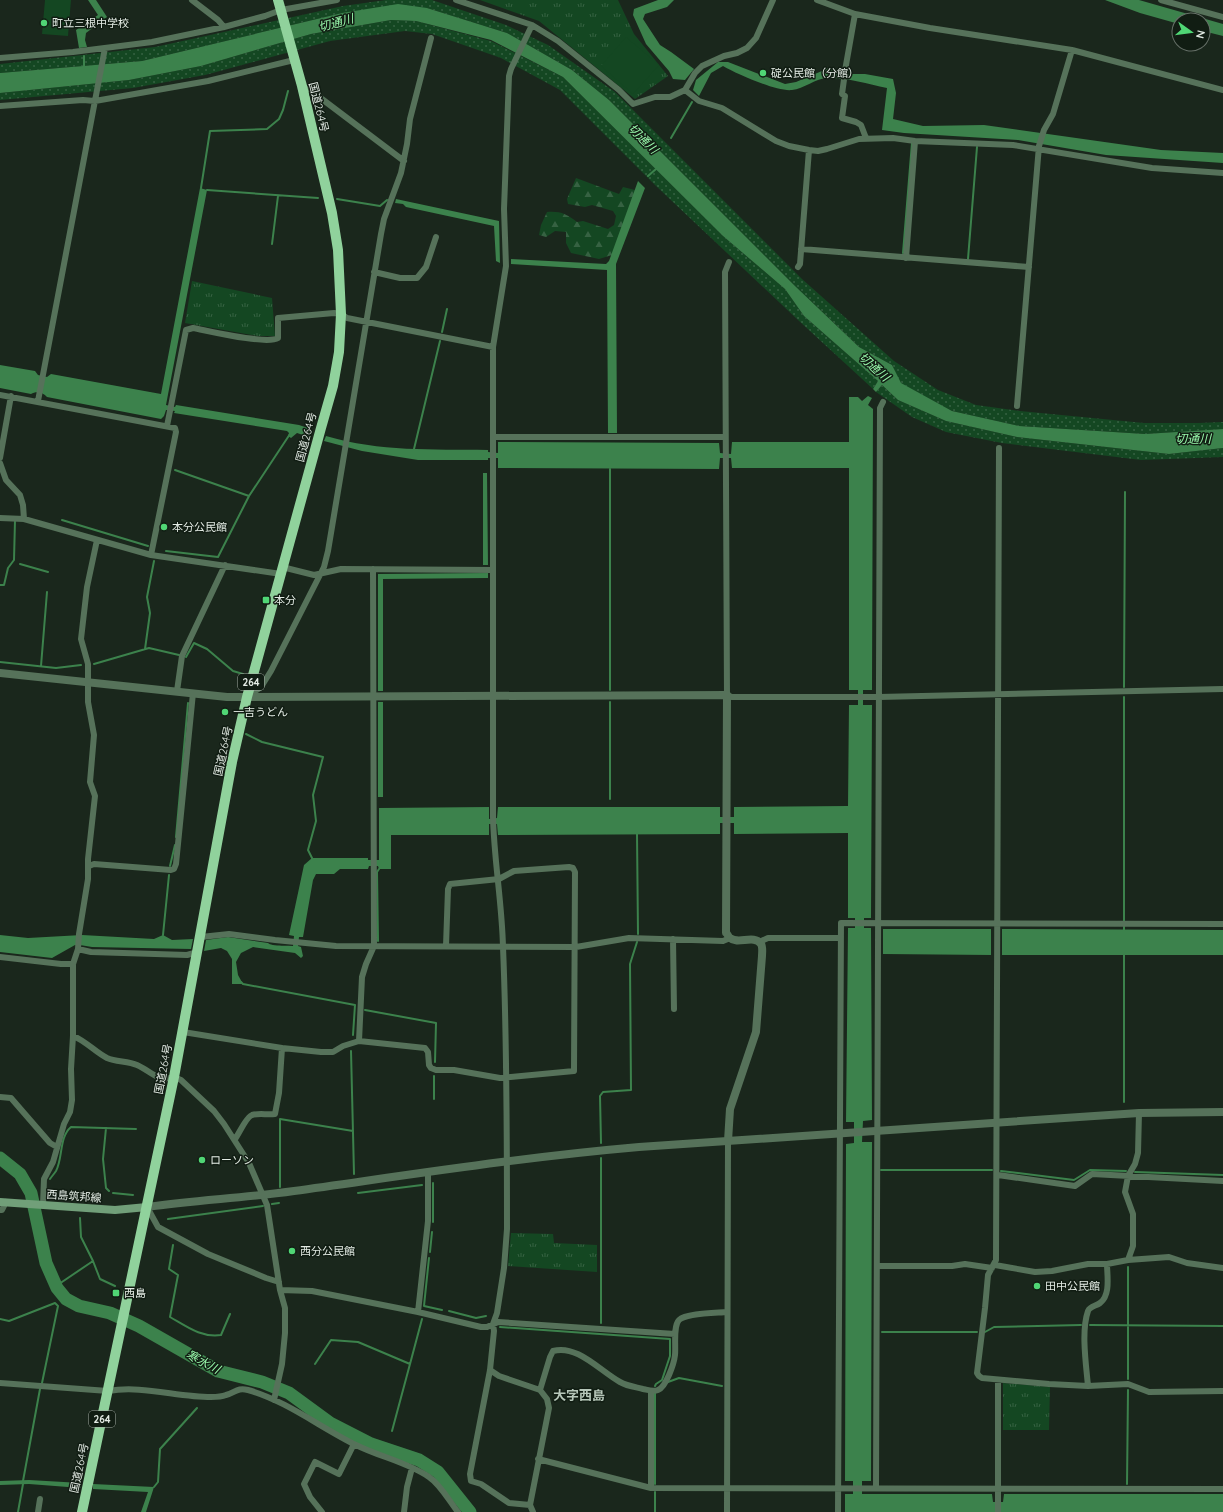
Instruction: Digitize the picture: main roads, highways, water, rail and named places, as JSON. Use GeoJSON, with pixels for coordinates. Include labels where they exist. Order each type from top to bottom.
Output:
{"type":"FeatureCollection","features":[{"type":"Feature","properties":{"kind":"highway","name":"国道264号"},"geometry":{"type":"LineString","coordinates":[[82,1512],[183,1032],[232,762],[247,697],[333,386],[339,352],[341,314],[338,250],[332,213],[302,86],[280,8]]}},
{"type":"Feature","properties":{"kind":"main road","name":"西島筑邦線"},"geometry":{"type":"LineString","coordinates":[[3,1202],[115,1210],[147,1207]]}},
{"type":"Feature","properties":{"kind":"water"},"geometry":{"type":"Polygon","coordinates":[[[88,0],[96,0],[107,17],[86,33],[85,40],[87,47],[79,48],[76,30],[98,15],[88,0]]]}},
{"type":"Feature","properties":{"kind":"water"},"geometry":{"type":"Polygon","coordinates":[[[658,0],[674,0],[667,7],[645,14],[643,19],[660,45],[694,69],[685,80],[673,79],[669,71],[646,44],[633,15],[634,9],[658,0]]]}},
{"type":"Feature","properties":{"kind":"water"},"geometry":{"type":"Polygon","coordinates":[[[1105,0],[1139,0],[1181,12],[1171,12],[1171,22],[1140,13],[1105,0]]]}},
{"type":"Feature","properties":{"kind":"water","name":"切通川"},"geometry":{"type":"Polygon","coordinates":[[[398,4],[427,8],[507,33],[572,70],[609,100],[795,286],[859,347],[892,365],[901,383],[952,411],[1019,426],[1145,434],[1223,429],[1223,448],[1169,454],[1017,437],[946,421],[898,400],[882,385],[876,392],[873,389],[878,381],[804,316],[785,289],[723,236],[563,77],[491,40],[416,21],[391,20],[311,34],[201,66],[129,80],[0,93],[0,73],[142,61],[342,13],[398,4]]]}},
{"type":"Feature","properties":{"kind":"water"},"geometry":{"type":"Polygon","coordinates":[[[1211,21],[1223,24],[1223,36],[1211,33],[1211,21]]]}},
{"type":"Feature","properties":{"kind":"water"},"geometry":{"type":"Polygon","coordinates":[[[718,62],[728,62],[785,84],[796,82],[829,68],[846,74],[865,74],[893,79],[896,93],[893,119],[923,126],[984,125],[1161,150],[1223,153],[1223,163],[1106,155],[1018,140],[904,133],[882,130],[887,88],[836,78],[824,78],[801,88],[785,90],[757,82],[723,66],[711,73],[699,96],[693,90],[696,80],[718,62]]]}},
{"type":"Feature","properties":{"kind":"water"},"geometry":{"type":"Polygon","coordinates":[[[638,181],[645,188],[616,264],[617,433],[608,433],[607,270],[511,264],[511,259],[606,264],[609,261],[638,181]]]}},
{"type":"Feature","properties":{"kind":"water"},"geometry":{"type":"Polygon","coordinates":[[[200,188],[207,190],[166,405],[175,407],[176,405],[299,425],[311,429],[309,437],[297,433],[291,438],[288,436],[289,433],[287,431],[174,413],[175,411],[166,410],[161,419],[47,397],[39,392],[31,394],[0,388],[0,365],[35,371],[38,375],[47,377],[51,374],[161,394],[200,188]]]}},
{"type":"Feature","properties":{"kind":"water"},"geometry":{"type":"Polygon","coordinates":[[[396,199],[499,221],[500,263],[496,261],[494,226],[406,207],[403,204],[395,203],[396,199]]]}},
{"type":"Feature","properties":{"kind":"water"},"geometry":{"type":"Polygon","coordinates":[[[868,396],[872,398],[868,405],[873,409],[872,690],[863,690],[863,705],[872,705],[871,918],[864,918],[864,928],[871,928],[872,1120],[863,1121],[862,1142],[872,1142],[871,1481],[862,1481],[862,1494],[992,1494],[993,1502],[1003,1502],[1004,1494],[1223,1494],[1223,1512],[845,1512],[845,1494],[853,1494],[853,1481],[845,1481],[846,1144],[854,1143],[854,1122],[846,1122],[848,928],[855,928],[855,918],[848,918],[848,833],[734,834],[734,823],[720,823],[720,834],[498,835],[497,824],[489,824],[489,835],[391,835],[391,869],[379,869],[378,866],[369,866],[368,869],[340,869],[334,874],[316,874],[313,880],[303,937],[299,937],[298,946],[301,947],[303,956],[301,958],[295,953],[253,947],[241,953],[236,962],[238,975],[243,984],[232,984],[232,959],[227,951],[221,948],[204,951],[206,940],[228,937],[273,945],[293,946],[294,936],[289,935],[304,865],[312,858],[368,858],[368,860],[379,860],[379,808],[489,807],[489,819],[497,818],[498,807],[720,807],[720,817],[734,817],[734,807],[848,806],[849,705],[858,705],[858,690],[849,690],[849,468],[732,468],[731,458],[720,458],[719,469],[498,468],[498,458],[488,458],[488,460],[418,460],[362,451],[324,441],[326,436],[366,445],[406,449],[488,450],[488,452],[498,453],[498,442],[719,443],[720,453],[731,454],[732,442],[849,442],[849,397],[858,397],[862,401],[868,396]]]}},
{"type":"Feature","properties":{"kind":"water"},"geometry":{"type":"Polygon","coordinates":[[[483,473],[487,473],[488,565],[483,565],[483,473]]]}},
{"type":"Feature","properties":{"kind":"water"},"geometry":{"type":"Polygon","coordinates":[[[488,573],[488,578],[383,579],[383,691],[378,691],[378,574],[488,573]]]}},
{"type":"Feature","properties":{"kind":"water"},"geometry":{"type":"Polygon","coordinates":[[[378,702],[383,702],[383,797],[378,797],[378,702]]]}},
{"type":"Feature","properties":{"kind":"water"},"geometry":{"type":"Polygon","coordinates":[[[883,929],[991,929],[991,955],[883,954],[883,929]]]}},
{"type":"Feature","properties":{"kind":"water"},"geometry":{"type":"Polygon","coordinates":[[[1002,929],[1223,930],[1223,955],[1002,955],[1002,929]]]}},
{"type":"Feature","properties":{"kind":"water"},"geometry":{"type":"Polygon","coordinates":[[[0,935],[28,938],[82,935],[154,939],[163,935],[172,940],[193,939],[191,949],[92,947],[75,945],[52,958],[0,952],[0,935]]]}},
{"type":"Feature","properties":{"kind":"water"},"geometry":{"type":"Polygon","coordinates":[[[29,1480],[81,1483],[81,1488],[29,1484],[0,1485],[0,1481],[29,1480]]]}},
{"type":"Feature","properties":{"kind":"water"},"geometry":{"type":"Polygon","coordinates":[[[93,1484],[154,1487],[146,1512],[141,1512],[148,1492],[93,1489],[93,1484]]]}},
{"type":"Feature","properties":{"kind":"waterway"},"geometry":{"type":"LineString","coordinates":[[84,56],[84,69]]}},
{"type":"Feature","properties":{"kind":"waterway"},"geometry":{"type":"LineString","coordinates":[[201,188],[210,131],[267,129],[279,119],[288,91]]}},
{"type":"Feature","properties":{"kind":"waterway"},"geometry":{"type":"LineString","coordinates":[[671,138],[692,102]]}},
{"type":"Feature","properties":{"kind":"waterway"},"geometry":{"type":"LineString","coordinates":[[903,253],[912,143]]}},
{"type":"Feature","properties":{"kind":"waterway"},"geometry":{"type":"LineString","coordinates":[[968,259],[977,147]]}},
{"type":"Feature","properties":{"kind":"waterway"},"geometry":{"type":"LineString","coordinates":[[648,176],[656,169]]}},
{"type":"Feature","properties":{"kind":"waterway"},"geometry":{"type":"LineString","coordinates":[[207,190],[318,198]]}},
{"type":"Feature","properties":{"kind":"waterway"},"geometry":{"type":"LineString","coordinates":[[272,244],[278,196]]}},
{"type":"Feature","properties":{"kind":"waterway"},"geometry":{"type":"LineString","coordinates":[[337,199],[380,206],[387,200]]}},
{"type":"Feature","properties":{"kind":"waterway"},"geometry":{"type":"LineString","coordinates":[[442,332],[447,309]]}},
{"type":"Feature","properties":{"kind":"waterway"},"geometry":{"type":"LineString","coordinates":[[414,449],[440,341]]}},
{"type":"Feature","properties":{"kind":"waterway"},"geometry":{"type":"LineString","coordinates":[[166,551],[218,557],[249,496],[290,434]]}},
{"type":"Feature","properties":{"kind":"waterway"},"geometry":{"type":"LineString","coordinates":[[610,469],[610,690]]}},
{"type":"Feature","properties":{"kind":"waterway"},"geometry":{"type":"LineString","coordinates":[[175,470],[249,496]]}},
{"type":"Feature","properties":{"kind":"waterway"},"geometry":{"type":"LineString","coordinates":[[1124,687],[1125,492]]}},
{"type":"Feature","properties":{"kind":"waterway"},"geometry":{"type":"LineString","coordinates":[[0,585],[4,585],[8,568],[14,560],[15,520]]}},
{"type":"Feature","properties":{"kind":"waterway"},"geometry":{"type":"LineString","coordinates":[[62,520],[148,546]]}},
{"type":"Feature","properties":{"kind":"waterway"},"geometry":{"type":"LineString","coordinates":[[145,649],[150,613],[147,597],[154,561]]}},
{"type":"Feature","properties":{"kind":"waterway"},"geometry":{"type":"LineString","coordinates":[[20,564],[48,572]]}},
{"type":"Feature","properties":{"kind":"waterway"},"geometry":{"type":"LineString","coordinates":[[41,666],[47,592]]}},
{"type":"Feature","properties":{"kind":"waterway"},"geometry":{"type":"LineString","coordinates":[[186,657],[194,643],[207,649],[233,671],[243,674]]}},
{"type":"Feature","properties":{"kind":"waterway"},"geometry":{"type":"LineString","coordinates":[[94,664],[149,648],[179,655]]}},
{"type":"Feature","properties":{"kind":"waterway"},"geometry":{"type":"LineString","coordinates":[[0,662],[56,668],[81,665]]}},
{"type":"Feature","properties":{"kind":"waterway"},"geometry":{"type":"LineString","coordinates":[[1124,697],[1124,930]]}},
{"type":"Feature","properties":{"kind":"waterway"},"geometry":{"type":"LineString","coordinates":[[610,702],[610,799]]}},
{"type":"Feature","properties":{"kind":"waterway"},"geometry":{"type":"LineString","coordinates":[[176,837],[188,703]]}},
{"type":"Feature","properties":{"kind":"waterway"},"geometry":{"type":"LineString","coordinates":[[246,734],[262,742],[323,757],[313,795],[316,821],[308,850],[312,858]]}},
{"type":"Feature","properties":{"kind":"waterway"},"geometry":{"type":"LineString","coordinates":[[637,834],[638,934]]}},
{"type":"Feature","properties":{"kind":"waterway"},"geometry":{"type":"LineString","coordinates":[[170,866],[175,845]]}},
{"type":"Feature","properties":{"kind":"waterway"},"geometry":{"type":"LineString","coordinates":[[378,941],[377,872],[379,869]]}},
{"type":"Feature","properties":{"kind":"waterway"},"geometry":{"type":"LineString","coordinates":[[163,935],[169,875]]}},
{"type":"Feature","properties":{"kind":"waterway"},"geometry":{"type":"LineString","coordinates":[[601,1143],[600,1096],[603,1092],[631,1090],[630,964],[637,942]]}},
{"type":"Feature","properties":{"kind":"waterway"},"geometry":{"type":"LineString","coordinates":[[1124,955],[1124,1102]]}},
{"type":"Feature","properties":{"kind":"waterway"},"geometry":{"type":"LineString","coordinates":[[241,982],[243,984],[355,1005],[353,1035]]}},
{"type":"Feature","properties":{"kind":"waterway"},"geometry":{"type":"LineString","coordinates":[[365,1010],[436,1023],[435,1062]]}},
{"type":"Feature","properties":{"kind":"waterway"},"geometry":{"type":"LineString","coordinates":[[351,1051],[354,1174]]}},
{"type":"Feature","properties":{"kind":"waterway"},"geometry":{"type":"LineString","coordinates":[[434,1076],[434,1099]]}},
{"type":"Feature","properties":{"kind":"waterway"},"geometry":{"type":"LineString","coordinates":[[280,1187],[280,1119],[353,1131]]}},
{"type":"Feature","properties":{"kind":"waterway"},"geometry":{"type":"LineString","coordinates":[[50,1179],[56,1171],[65,1136],[71,1127],[136,1129]]}},
{"type":"Feature","properties":{"kind":"waterway"},"geometry":{"type":"LineString","coordinates":[[106,1128],[103,1159],[106,1188],[109,1191]]}},
{"type":"Feature","properties":{"kind":"waterway","name":"寒水川"},"geometry":{"type":"LineString","coordinates":[[0,1158],[20,1174],[31,1193],[46,1263],[57,1288],[66,1299],[79,1306],[110,1313],[139,1326],[218,1371],[262,1382],[289,1393],[330,1423],[371,1444],[419,1460],[438,1472],[470,1512]]}},
{"type":"Feature","properties":{"kind":"waterway"},"geometry":{"type":"LineString","coordinates":[[601,1158],[601,1323]]}},
{"type":"Feature","properties":{"kind":"waterway"},"geometry":{"type":"LineString","coordinates":[[881,1170],[992,1170]]}},
{"type":"Feature","properties":{"kind":"waterway"},"geometry":{"type":"LineString","coordinates":[[1001,1171],[1074,1180],[1090,1170],[1126,1171]]}},
{"type":"Feature","properties":{"kind":"waterway"},"geometry":{"type":"LineString","coordinates":[[1135,1172],[1223,1175]]}},
{"type":"Feature","properties":{"kind":"waterway"},"geometry":{"type":"LineString","coordinates":[[433,1183],[433,1222]]}},
{"type":"Feature","properties":{"kind":"waterway"},"geometry":{"type":"LineString","coordinates":[[358,1193],[422,1185]]}},
{"type":"Feature","properties":{"kind":"waterway"},"geometry":{"type":"LineString","coordinates":[[113,1193],[133,1195]]}},
{"type":"Feature","properties":{"kind":"waterway"},"geometry":{"type":"LineString","coordinates":[[272,1204],[279,1203]]}},
{"type":"Feature","properties":{"kind":"waterway"},"geometry":{"type":"LineString","coordinates":[[168,1219],[263,1206]]}},
{"type":"Feature","properties":{"kind":"waterway"},"geometry":{"type":"LineString","coordinates":[[80,1218],[81,1237],[93,1261]]}},
{"type":"Feature","properties":{"kind":"waterway"},"geometry":{"type":"LineString","coordinates":[[430,1252],[432,1232]]}},
{"type":"Feature","properties":{"kind":"waterway"},"geometry":{"type":"LineString","coordinates":[[173,1245],[169,1269],[178,1275],[170,1317],[200,1333],[207,1335],[221,1335],[230,1314]]}},
{"type":"Feature","properties":{"kind":"waterway"},"geometry":{"type":"LineString","coordinates":[[429,1258],[424,1306],[442,1310]]}},
{"type":"Feature","properties":{"kind":"waterway"},"geometry":{"type":"LineString","coordinates":[[57,1288],[59,1284],[93,1261],[100,1279],[115,1286]]}},
{"type":"Feature","properties":{"kind":"waterway"},"geometry":{"type":"LineString","coordinates":[[1128,1267],[1128,1379]]}},
{"type":"Feature","properties":{"kind":"waterway"},"geometry":{"type":"LineString","coordinates":[[0,1319],[9,1321],[55,1303],[58,1306],[42,1383]]}},
{"type":"Feature","properties":{"kind":"waterway"},"geometry":{"type":"LineString","coordinates":[[449,1311],[476,1318],[486,1316]]}},
{"type":"Feature","properties":{"kind":"waterway"},"geometry":{"type":"LineString","coordinates":[[410,1364],[422,1319]]}},
{"type":"Feature","properties":{"kind":"waterway"},"geometry":{"type":"LineString","coordinates":[[985,1332],[994,1327],[1081,1325]]}},
{"type":"Feature","properties":{"kind":"waterway"},"geometry":{"type":"LineString","coordinates":[[1090,1325],[1223,1326]]}},
{"type":"Feature","properties":{"kind":"waterway"},"geometry":{"type":"LineString","coordinates":[[500,1327],[670,1339],[670,1356],[662,1380],[655,1386]]}},
{"type":"Feature","properties":{"kind":"waterway"},"geometry":{"type":"LineString","coordinates":[[882,1332],[977,1332]]}},
{"type":"Feature","properties":{"kind":"waterway"},"geometry":{"type":"LineString","coordinates":[[315,1364],[331,1340],[358,1342],[410,1364],[392,1431]]}},
{"type":"Feature","properties":{"kind":"waterway"},"geometry":{"type":"LineString","coordinates":[[668,1382],[679,1378],[722,1386]]}},
{"type":"Feature","properties":{"kind":"waterway"},"geometry":{"type":"LineString","coordinates":[[23,1481],[40,1389]]}},
{"type":"Feature","properties":{"kind":"waterway"},"geometry":{"type":"LineString","coordinates":[[1127,1484],[1128,1390]]}},
{"type":"Feature","properties":{"kind":"waterway"},"geometry":{"type":"LineString","coordinates":[[655,1393],[655,1484]]}},
{"type":"Feature","properties":{"kind":"waterway"},"geometry":{"type":"LineString","coordinates":[[154,1487],[158,1482],[160,1449],[197,1408]]}},
{"type":"Feature","properties":{"kind":"waterway"},"geometry":{"type":"LineString","coordinates":[[18,1512],[23,1484]]}},
{"type":"Feature","properties":{"kind":"waterway"},"geometry":{"type":"LineString","coordinates":[[655,1492],[655,1512]]}},
{"type":"Feature","properties":{"kind":"place","name":"町立三根中学校"},"geometry":{"type":"Point","coordinates":[44,23]}},
{"type":"Feature","properties":{"kind":"place","name":"碇公民館（分館）"},"geometry":{"type":"Point","coordinates":[763,73]}},
{"type":"Feature","properties":{"kind":"place","name":"本分公民館"},"geometry":{"type":"Point","coordinates":[164,527]}},
{"type":"Feature","properties":{"kind":"place","name":"本分"},"geometry":{"type":"Point","coordinates":[266,600]}},
{"type":"Feature","properties":{"kind":"place","name":"一吉うどん"},"geometry":{"type":"Point","coordinates":[225,712]}},
{"type":"Feature","properties":{"kind":"place","name":"ローソン"},"geometry":{"type":"Point","coordinates":[202,1160]}},
{"type":"Feature","properties":{"kind":"place","name":"西分公民館"},"geometry":{"type":"Point","coordinates":[292,1251]}},
{"type":"Feature","properties":{"kind":"place","name":"田中公民館"},"geometry":{"type":"Point","coordinates":[1037,1286]}},
{"type":"Feature","properties":{"kind":"place","name":"西島"},"geometry":{"type":"Point","coordinates":[116,1293]}},
{"type":"Feature","properties":{"kind":"district","name":"大字西島"},"geometry":{"type":"Point","coordinates":[579,1395]}}]}
